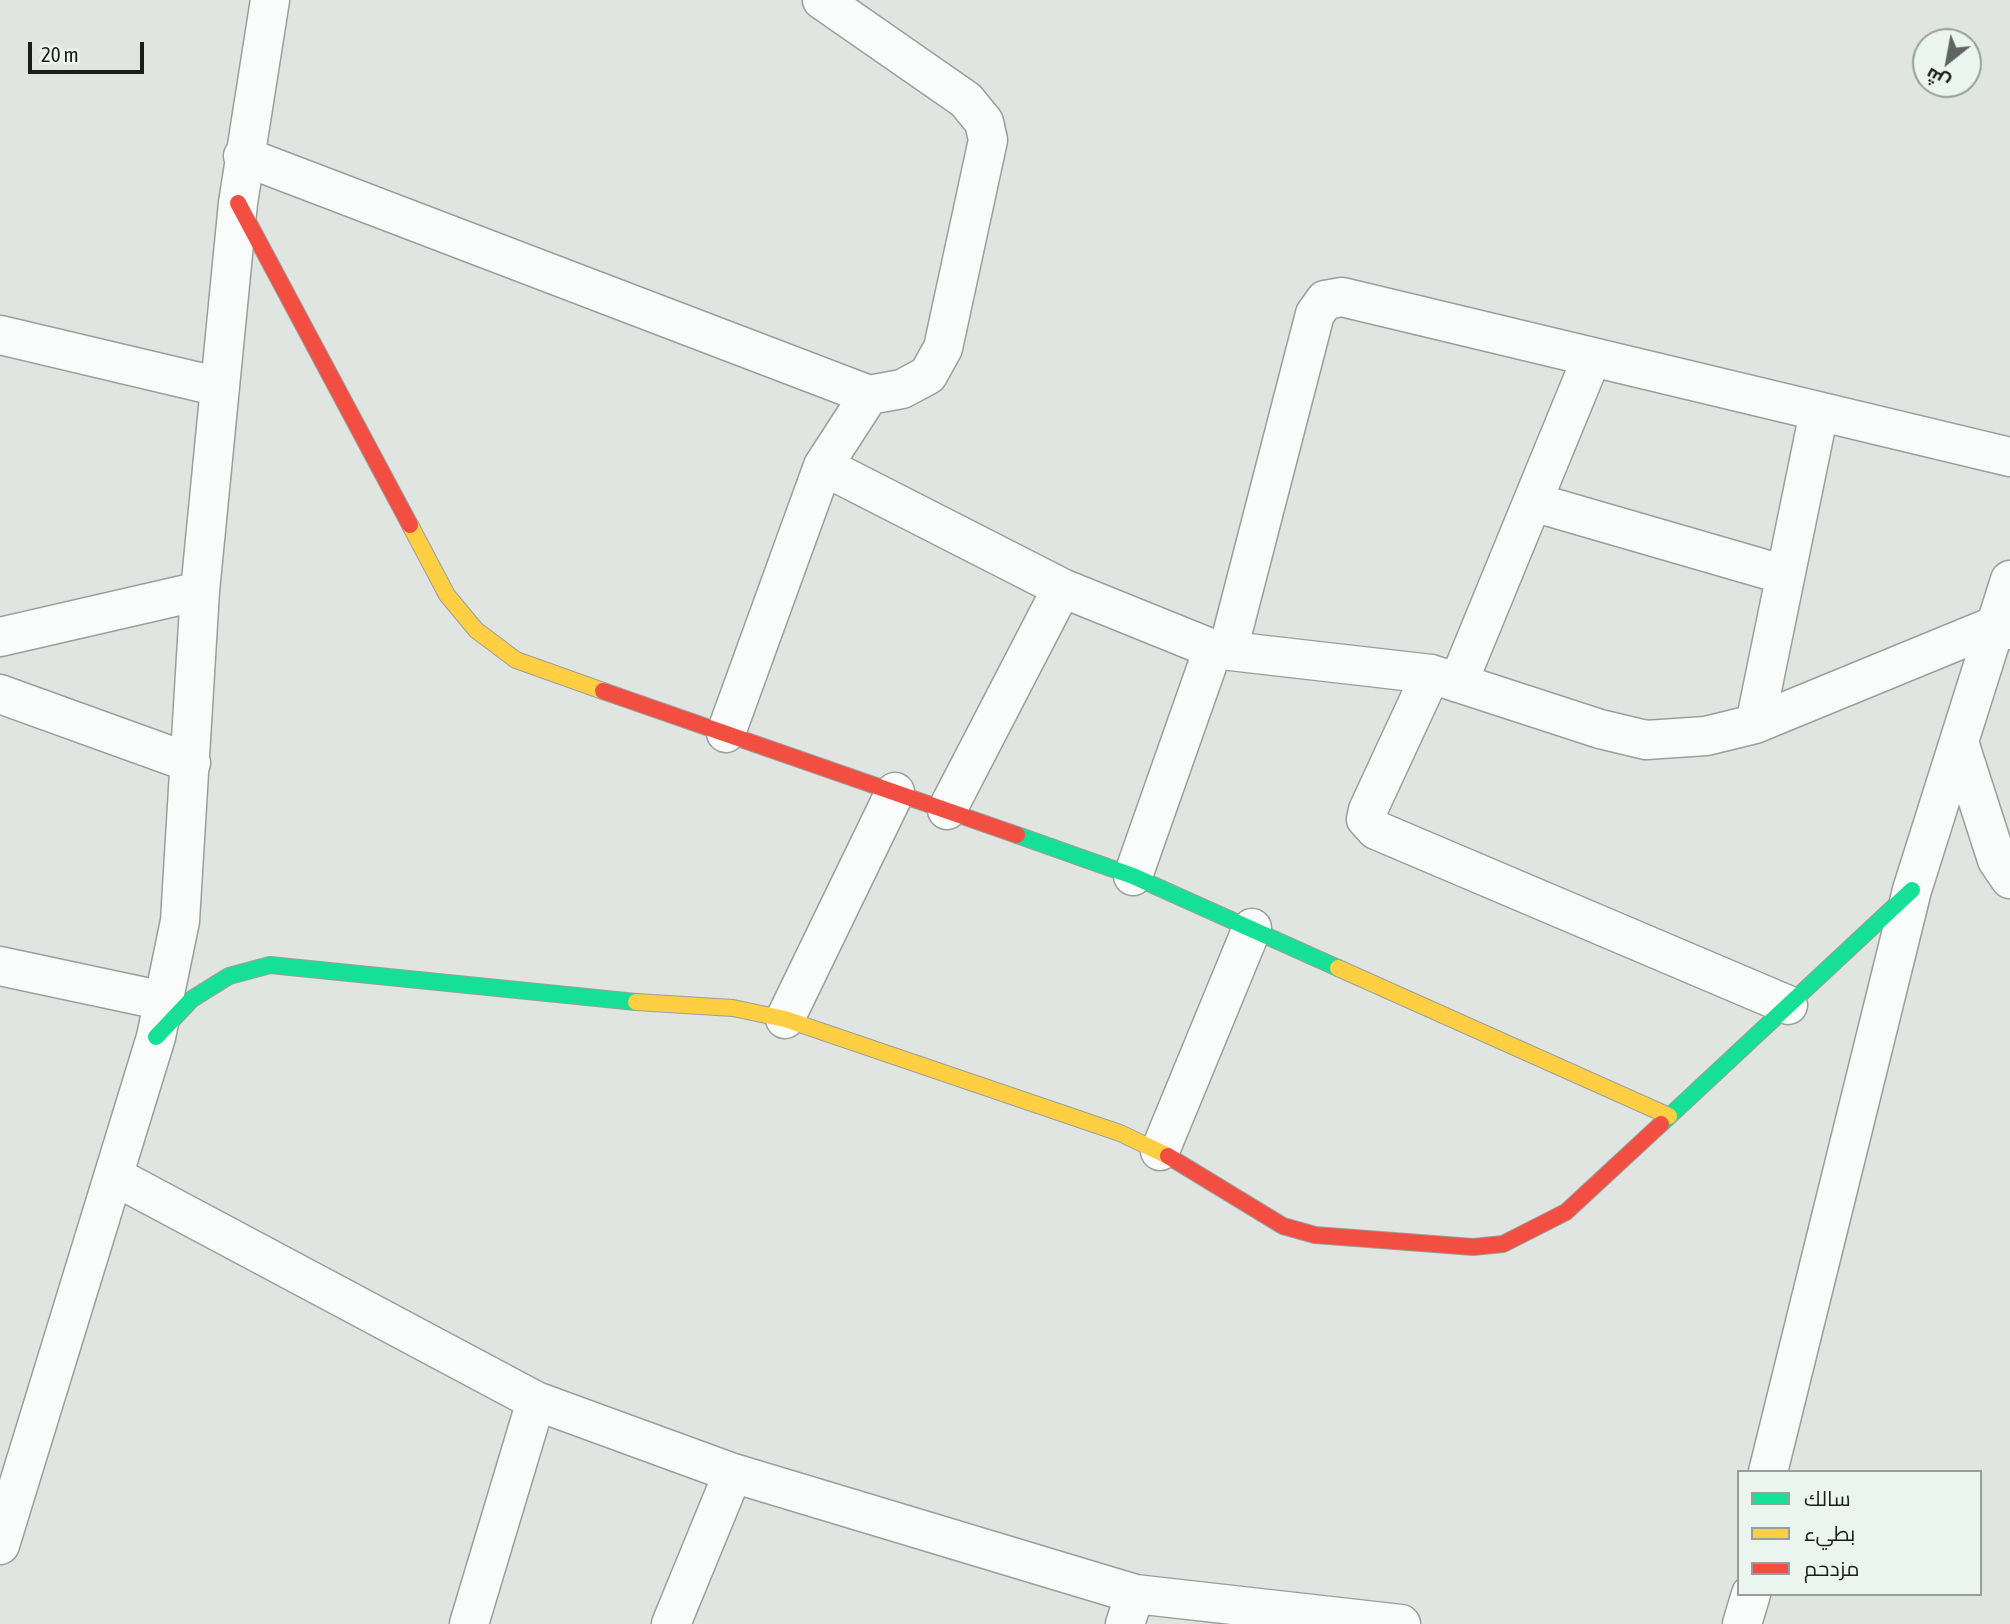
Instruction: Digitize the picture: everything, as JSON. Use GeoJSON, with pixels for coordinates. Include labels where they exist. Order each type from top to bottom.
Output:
{"type":"FeatureCollection","features":[{"type":"Feature","properties":{"kind":"street"},"geometry":{"type":"LineString","coordinates":[[0,1545],[156,1037],[180,921],[200,591],[243,156],[270,0]]}},
{"type":"Feature","properties":{"kind":"street"},"geometry":{"type":"LineString","coordinates":[[243,156],[869,395],[902,389],[928,375],[943,348],[988,139],[984,122],[966,100],[822,0]]}},
{"type":"Feature","properties":{"kind":"street"},"geometry":{"type":"LineString","coordinates":[[238,203],[447,595],[476,630],[516,660],[1133,876],[1669,1116]]}},
{"type":"Feature","properties":{"kind":"street"},"geometry":{"type":"LineString","coordinates":[[1133,876],[1221,649],[1315,314],[1325,300],[1342,297],[2010,457]]}},
{"type":"Feature","properties":{"kind":"street"},"geometry":{"type":"LineString","coordinates":[[0,335],[220,387]]}},
{"type":"Feature","properties":{"kind":"street"},"geometry":{"type":"LineString","coordinates":[[1592,357],[1533,502],[1445,678],[1368,810],[1366,819],[1376,830],[1788,1005]]}},
{"type":"Feature","properties":{"kind":"street"},"geometry":{"type":"LineString","coordinates":[[726,733],[823,466],[869,395]]}},
{"type":"Feature","properties":{"kind":"street"},"geometry":{"type":"LineString","coordinates":[[1755,724],[1819,412]]}},
{"type":"Feature","properties":{"kind":"street"},"geometry":{"type":"LineString","coordinates":[[823,466],[1062,588],[1221,649],[1445,678],[1600,729],[1646,740],[1706,736],[1755,724],[2003,627]]}},
{"type":"Feature","properties":{"kind":"street"},"geometry":{"type":"LineString","coordinates":[[1533,502],[1785,575]]}},
{"type":"Feature","properties":{"kind":"street"},"geometry":{"type":"LineString","coordinates":[[1768,1470],[1912,890],[1959,742],[2003,627],[2010,580]]}},
{"type":"Feature","properties":{"kind":"street"},"geometry":{"type":"LineString","coordinates":[[947,810],[1062,588]]}},
{"type":"Feature","properties":{"kind":"street"},"geometry":{"type":"LineString","coordinates":[[0,637],[200,591]]}},
{"type":"Feature","properties":{"kind":"street"},"geometry":{"type":"LineString","coordinates":[[0,694],[191,762]]}},
{"type":"Feature","properties":{"kind":"street"},"geometry":{"type":"LineString","coordinates":[[1959,742],[1997,860],[2010,879]]}},
{"type":"Feature","properties":{"kind":"street"},"geometry":{"type":"LineString","coordinates":[[785,1018],[895,792]]}},
{"type":"Feature","properties":{"kind":"street"},"geometry":{"type":"LineString","coordinates":[[156,1037],[192,999],[229,976],[270,965],[652,1004],[733,1008],[785,1018],[1120,1133],[1160,1150],[1283,1226],[1315,1236],[1473,1247],[1503,1244],[1566,1212],[1912,890]]}},
{"type":"Feature","properties":{"kind":"street"},"geometry":{"type":"LineString","coordinates":[[1160,1150],[1252,928]]}},
{"type":"Feature","properties":{"kind":"street"},"geometry":{"type":"LineString","coordinates":[[0,966],[163,1001]]}},
{"type":"Feature","properties":{"kind":"street"},"geometry":{"type":"LineString","coordinates":[[114,1176],[536,1401],[733,1473],[1130,1609],[1401,1624]]}},
{"type":"Feature","properties":{"kind":"street"},"geometry":{"type":"LineString","coordinates":[[468,1624],[536,1401]]}},
{"type":"Feature","properties":{"kind":"street"},"geometry":{"type":"LineString","coordinates":[[671,1624],[733,1473]]}},
{"type":"Feature","properties":{"kind":"street"},"geometry":{"type":"LineString","coordinates":[[1742,1624],[1750,1596]]}},
{"type":"Feature","properties":{"kind":"traffic: fast"},"geometry":{"type":"LineString","coordinates":[[1017,835],[1133,876],[1338,968]]}},
{"type":"Feature","properties":{"kind":"traffic: fast"},"geometry":{"type":"LineString","coordinates":[[1661,1124],[1912,890]]}},
{"type":"Feature","properties":{"kind":"traffic: fast"},"geometry":{"type":"LineString","coordinates":[[156,1037],[192,999],[229,976],[270,965],[636,1002]]}},
{"type":"Feature","properties":{"kind":"traffic: slow"},"geometry":{"type":"LineString","coordinates":[[410,525],[447,595],[476,630],[516,660],[603,691]]}},
{"type":"Feature","properties":{"kind":"traffic: slow"},"geometry":{"type":"LineString","coordinates":[[1338,968],[1669,1116]]}},
{"type":"Feature","properties":{"kind":"traffic: slow"},"geometry":{"type":"LineString","coordinates":[[636,1002],[733,1008],[785,1019],[1120,1133],[1168,1156]]}},
{"type":"Feature","properties":{"kind":"traffic: jam"},"geometry":{"type":"LineString","coordinates":[[238,203],[410,525]]}},
{"type":"Feature","properties":{"kind":"traffic: jam"},"geometry":{"type":"LineString","coordinates":[[603,691],[1017,835]]}},
{"type":"Feature","properties":{"kind":"traffic: jam"},"geometry":{"type":"LineString","coordinates":[[1168,1156],[1283,1226],[1315,1235],[1473,1247],[1503,1244],[1566,1212],[1661,1124]]}}]}
